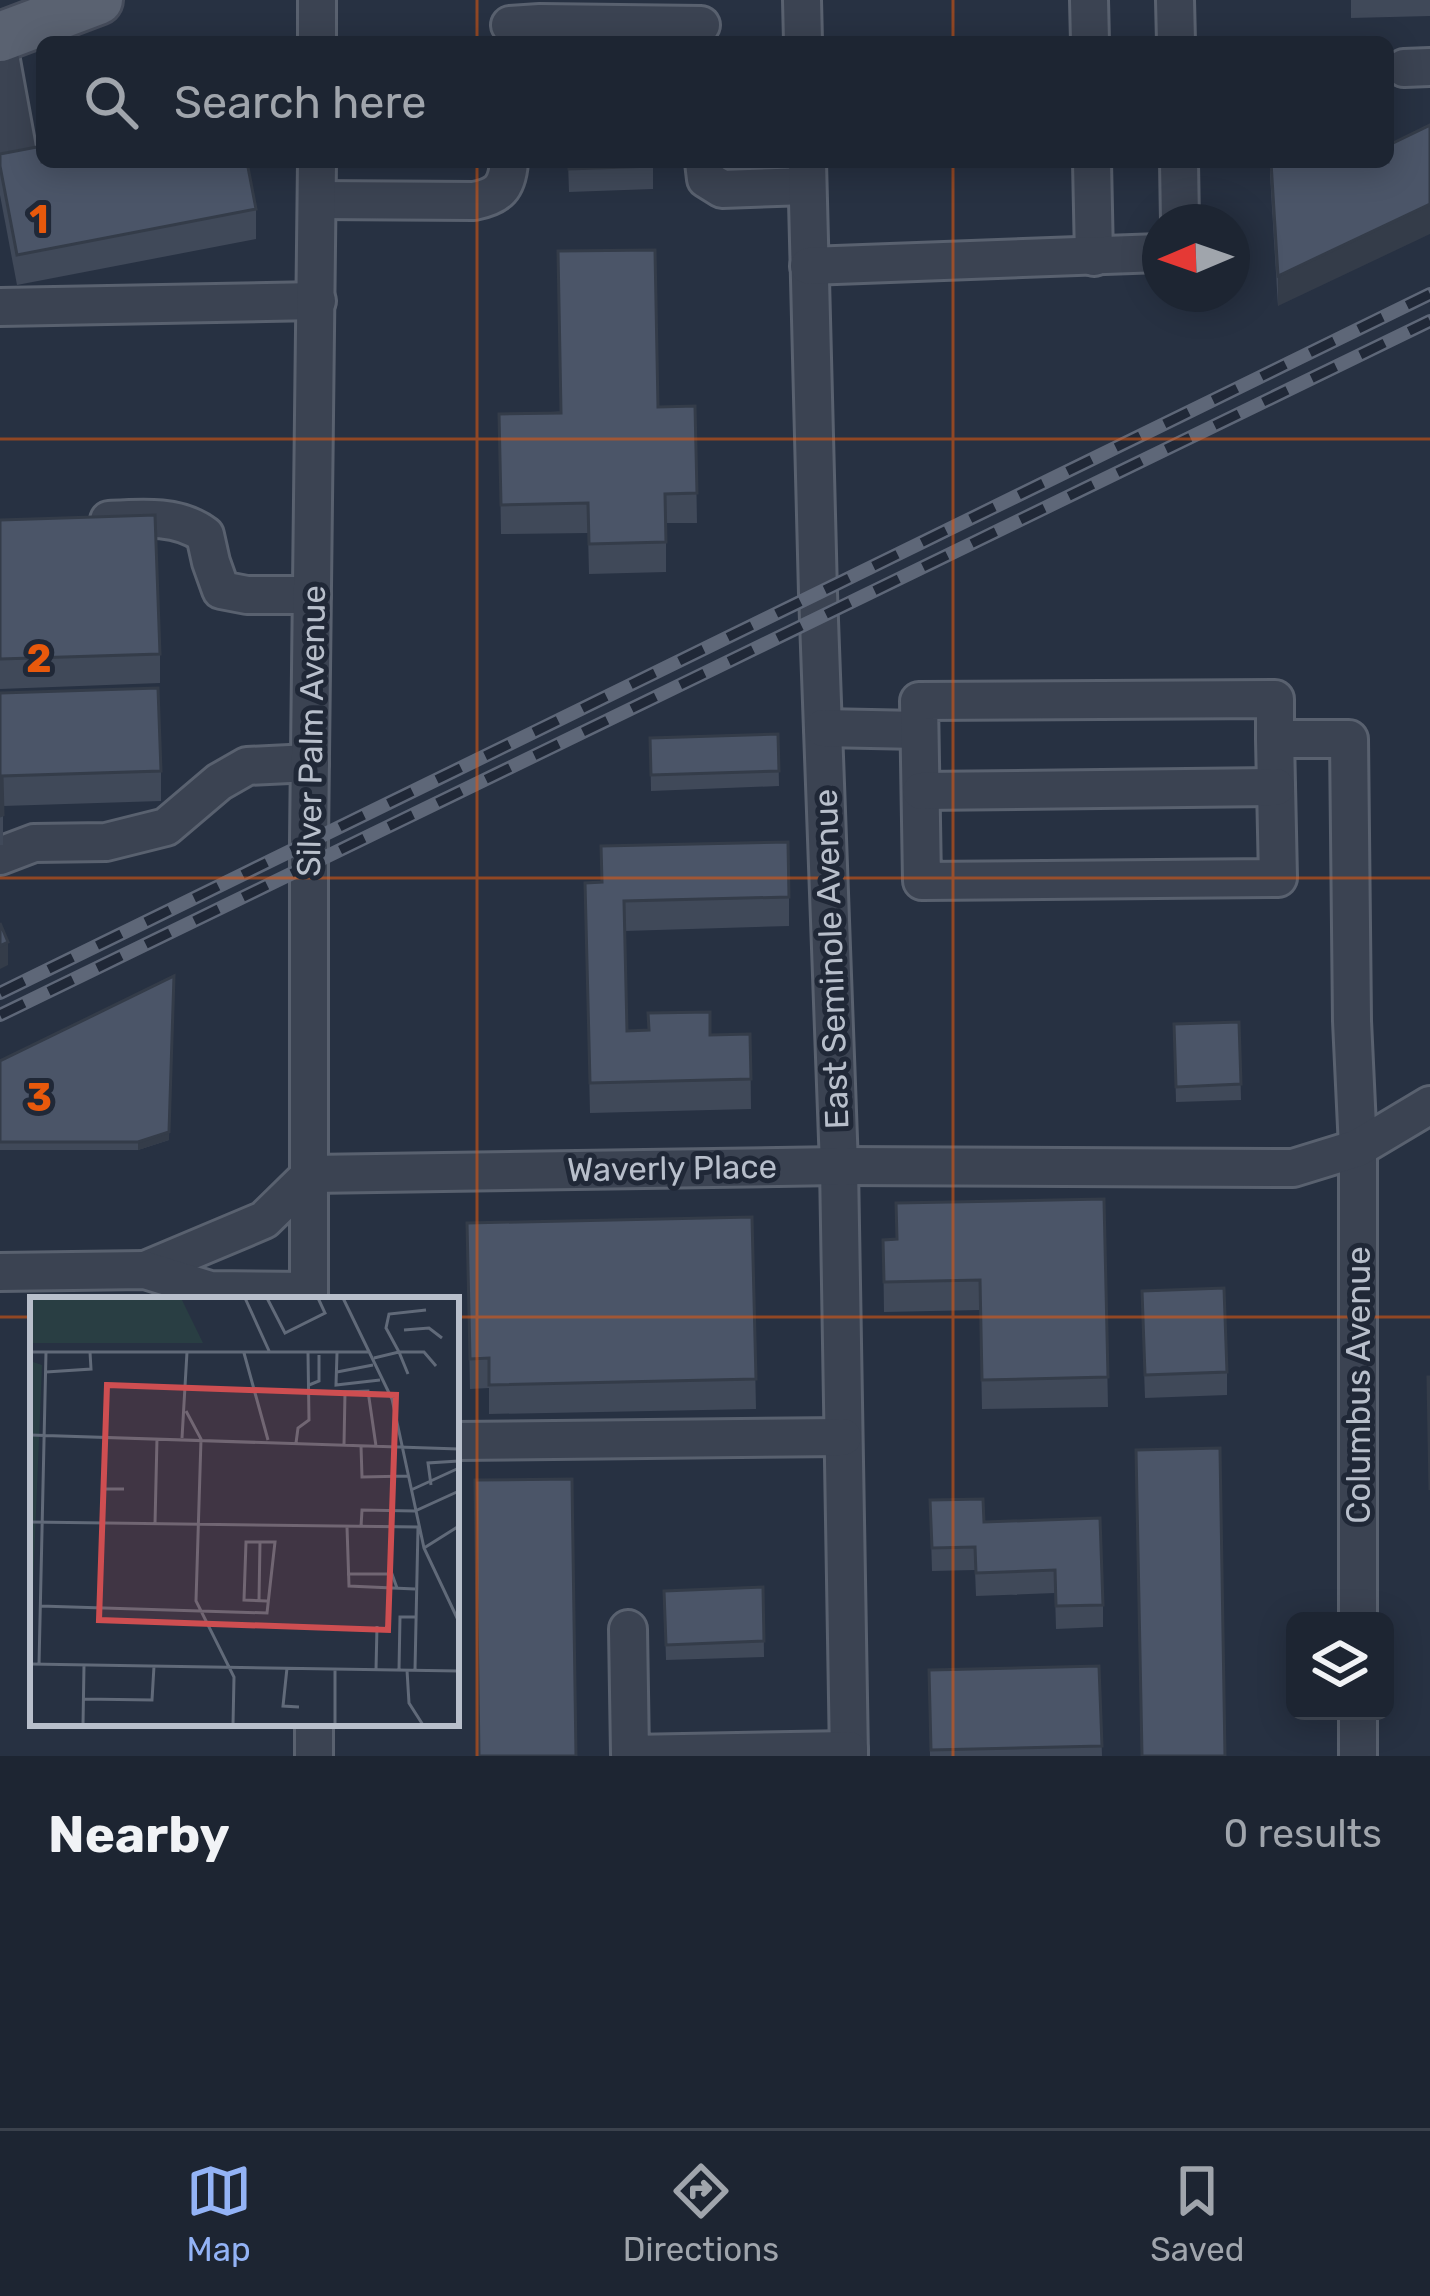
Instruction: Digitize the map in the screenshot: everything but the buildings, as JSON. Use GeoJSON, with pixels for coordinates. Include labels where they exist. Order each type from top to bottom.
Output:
{"type":"FeatureCollection","features":[{"type":"Feature","properties":{"kind":"main road"},"geometry":{"type":"LineString","coordinates":[[0,37],[98,0]]}},
{"type":"Feature","properties":{"kind":"street"},"geometry":{"type":"LineString","coordinates":[[317,0],[317,36]]}},
{"type":"Feature","properties":{"kind":"street"},"geometry":{"type":"LineString","coordinates":[[802,0],[803,36]]}},
{"type":"Feature","properties":{"kind":"street"},"geometry":{"type":"LineString","coordinates":[[1089,0],[1090,36]]}},
{"type":"Feature","properties":{"kind":"street"},"geometry":{"type":"LineString","coordinates":[[1175,0],[1176,36]]}},
{"type":"Feature","properties":{"kind":"street"},"geometry":{"type":"LineString","coordinates":[[509,22],[701,22]]}},
{"type":"Feature","properties":{"kind":"street"},"geometry":{"type":"LineString","coordinates":[[0,55],[21,164]]}},
{"type":"Feature","properties":{"kind":"street","name":"Silver Palm Avenue"},"geometry":{"type":"LineString","coordinates":[[309,1296],[317,168]]}},
{"type":"Feature","properties":{"kind":"street"},"geometry":{"type":"LineString","coordinates":[[317,200],[474,201],[496,196],[505,186],[508,168]]}},
{"type":"Feature","properties":{"kind":"street"},"geometry":{"type":"LineString","coordinates":[[705,168],[706,179],[722,189],[807,174]]}},
{"type":"Feature","properties":{"kind":"street"},"geometry":{"type":"LineString","coordinates":[[1092,168],[1094,257]]}},
{"type":"Feature","properties":{"kind":"street"},"geometry":{"type":"LineString","coordinates":[[1179,168],[1180,204]]}},
{"type":"Feature","properties":{"kind":"street","name":"East Seminole Avenue"},"geometry":{"type":"LineString","coordinates":[[807,174],[838,1166],[849,1753]]}},
{"type":"Feature","properties":{"kind":"street"},"geometry":{"type":"LineString","coordinates":[[809,266],[1142,254]]}},
{"type":"Feature","properties":{"kind":"street"},"geometry":{"type":"LineString","coordinates":[[0,308],[317,301]]}},
{"type":"Feature","properties":{"kind":"street"},"geometry":{"type":"LineString","coordinates":[[80,521],[128,518],[192,524],[206,535],[221,590],[312,595]]}},
{"type":"Feature","properties":{"kind":"street"},"geometry":{"type":"LineString","coordinates":[[1275,699],[1275,739],[1278,878],[922,881],[919,701],[1275,699]]}},
{"type":"Feature","properties":{"kind":"street"},"geometry":{"type":"LineString","coordinates":[[823,728],[919,730]]}},
{"type":"Feature","properties":{"kind":"street","name":"Columbus Avenue"},"geometry":{"type":"LineString","coordinates":[[1275,739],[1349,739],[1358,1148],[1358,1612]]}},
{"type":"Feature","properties":{"kind":"street"},"geometry":{"type":"LineString","coordinates":[[0,856],[34,842],[106,842],[166,827],[219,782],[247,766],[310,763]]}},
{"type":"Feature","properties":{"kind":"street"},"geometry":{"type":"LineString","coordinates":[[921,791],[1276,787]]}},
{"type":"Feature","properties":{"kind":"street","name":"Waverly Place"},"geometry":{"type":"LineString","coordinates":[[311,1174],[838,1166],[1293,1168],[1358,1148],[1430,1105]]}},
{"type":"Feature","properties":{"kind":"street"},"geometry":{"type":"LineString","coordinates":[[145,1270],[264,1220],[311,1174]]}},
{"type":"Feature","properties":{"kind":"street"},"geometry":{"type":"LineString","coordinates":[[0,1272],[145,1270],[210,1290],[309,1296]]}},
{"type":"Feature","properties":{"kind":"street"},"geometry":{"type":"LineString","coordinates":[[459,1441],[843,1437]]}},
{"type":"Feature","properties":{"kind":"street"},"geometry":{"type":"LineString","coordinates":[[628,1629],[630,1754],[849,1753]]}},
{"type":"Feature","properties":{"kind":"street"},"geometry":{"type":"LineString","coordinates":[[1358,1720],[1358,1756]]}},
{"type":"Feature","properties":{"kind":"railway"},"geometry":{"type":"LineString","coordinates":[[0,993],[1430,294]]}},
{"type":"Feature","properties":{"kind":"railway"},"geometry":{"type":"LineString","coordinates":[[0,1015],[1430,321]]}}]}
